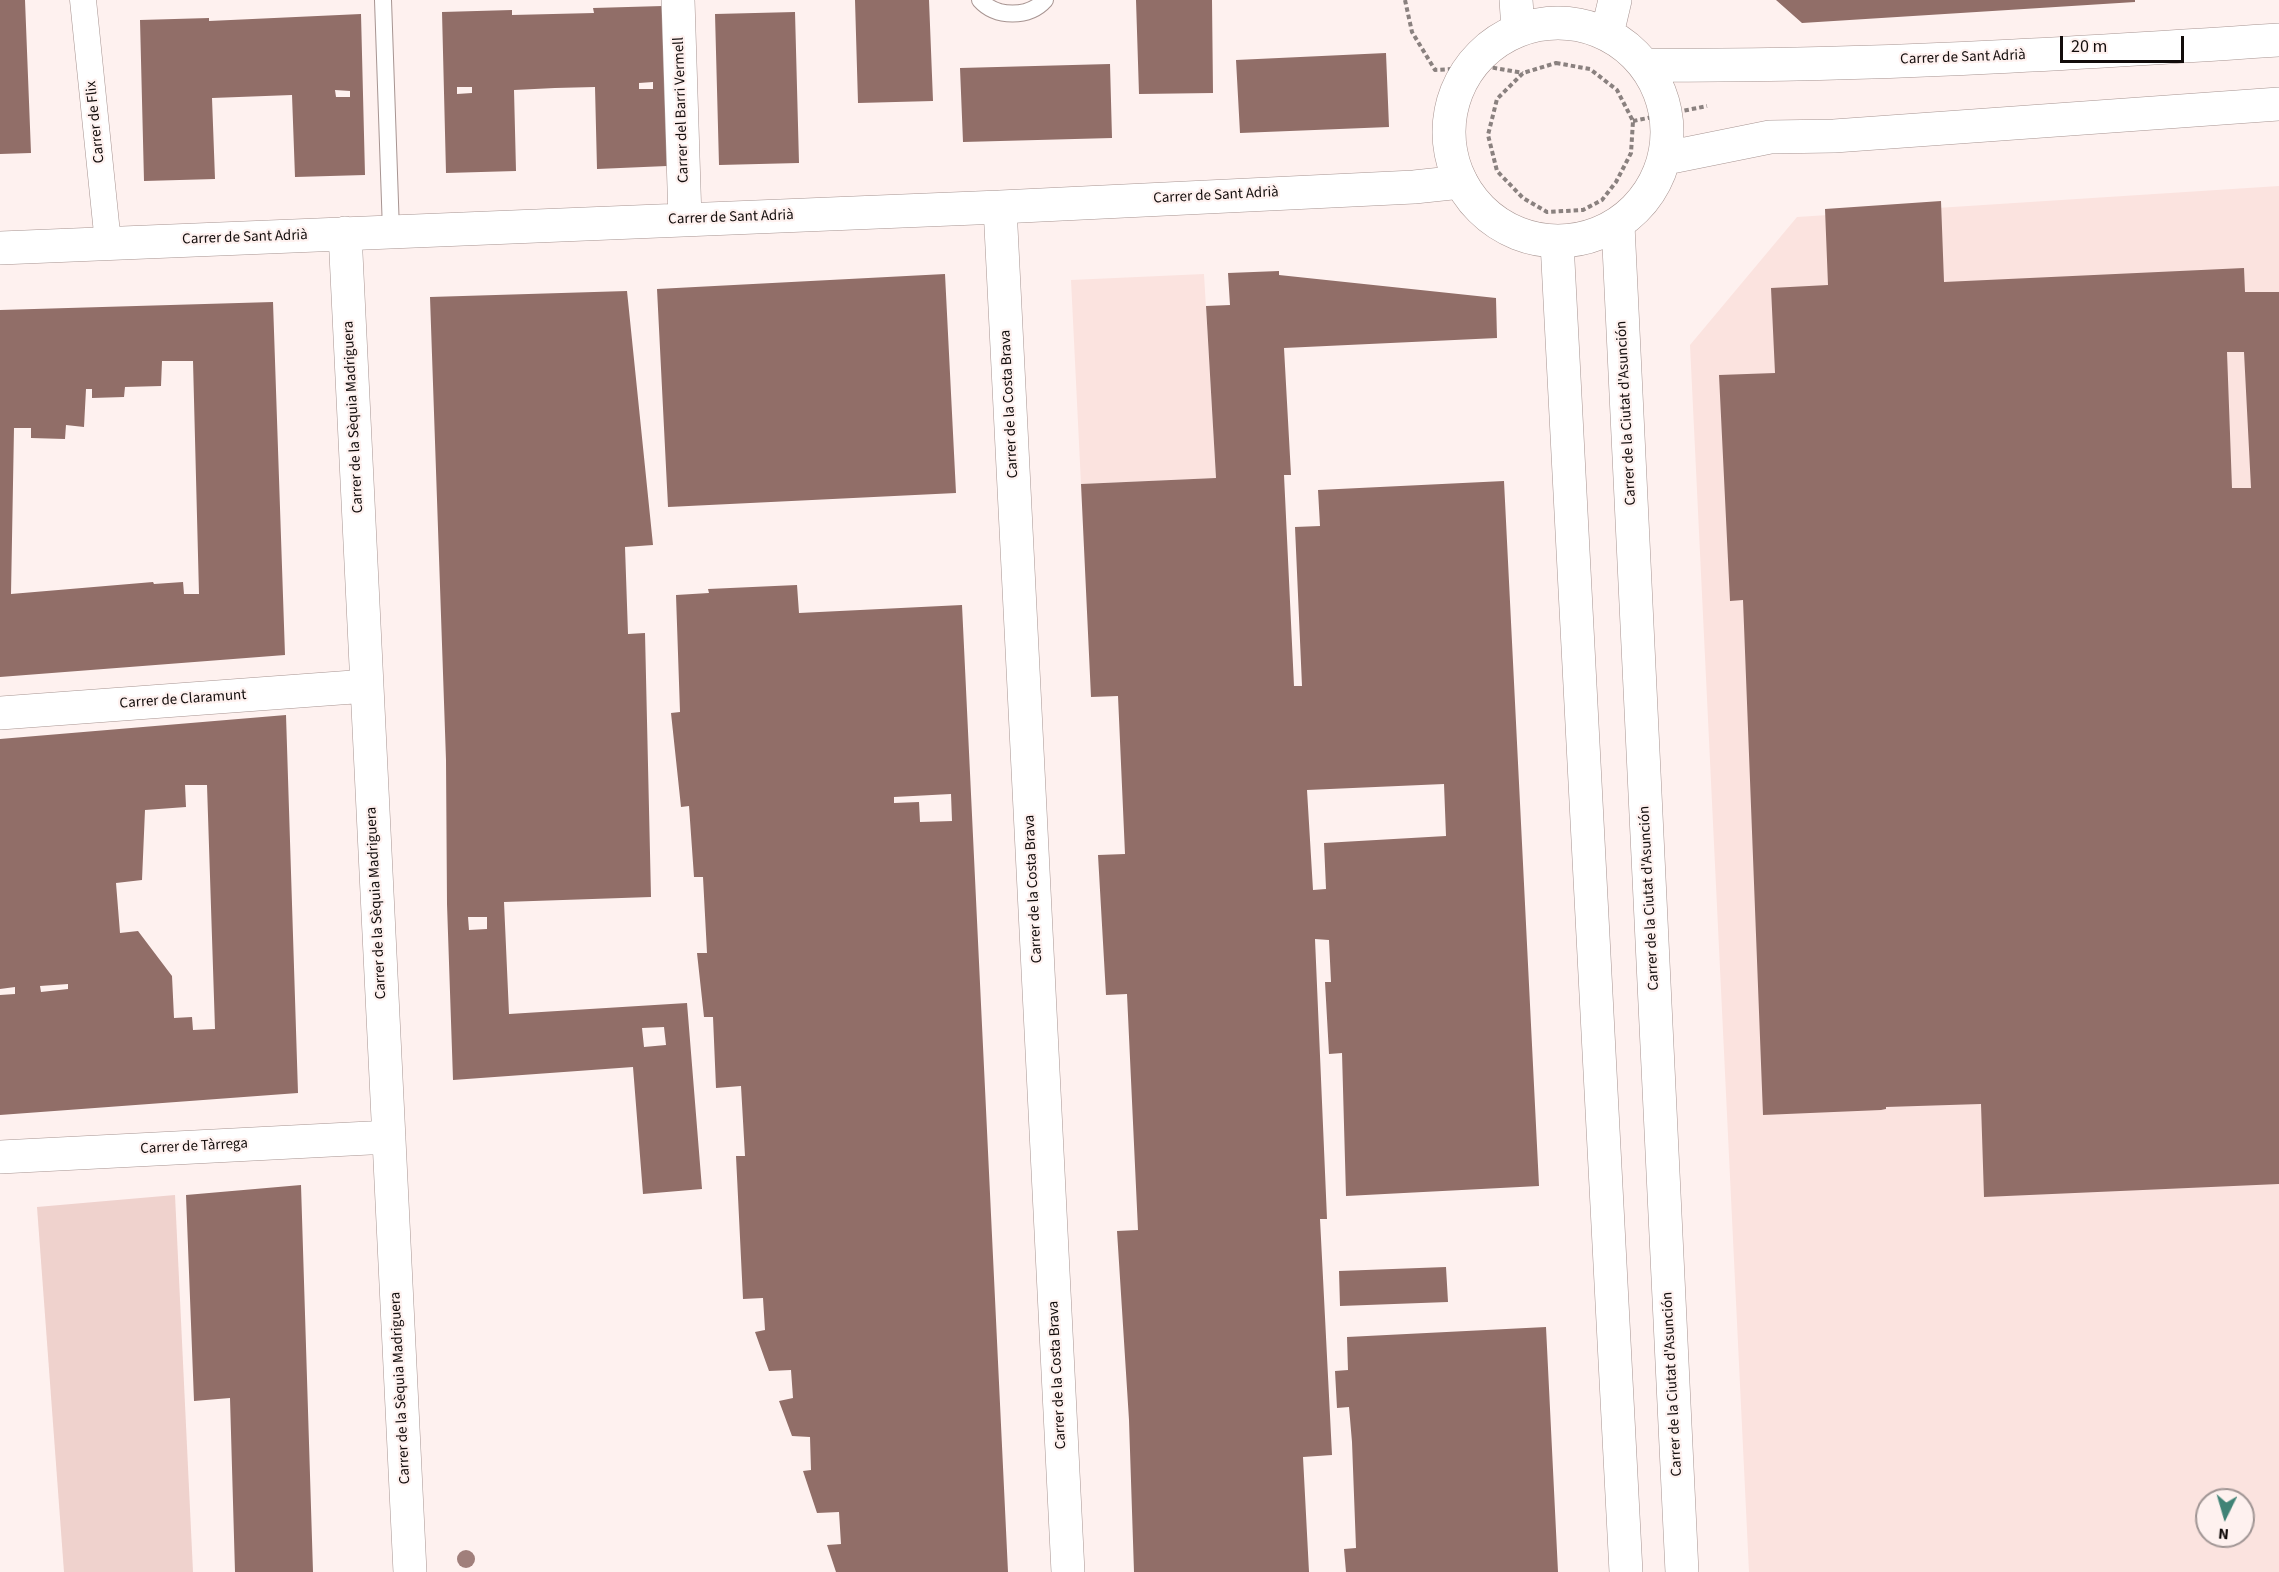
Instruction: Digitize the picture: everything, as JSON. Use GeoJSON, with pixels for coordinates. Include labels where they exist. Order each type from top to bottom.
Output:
{"type":"FeatureCollection","features":[{"type":"Feature","properties":{"kind":"street","name":"Carrer de Flix"},"geometry":{"type":"LineString","coordinates":[[83,0],[108,243]]}},
{"type":"Feature","properties":{"kind":"street","name":"Carrer del Barri Vermell"},"geometry":{"type":"LineString","coordinates":[[678,0],[685,219]]}},
{"type":"Feature","properties":{"kind":"street"},"geometry":{"type":"LineString","coordinates":[[1607,34],[1615,0]]}},
{"type":"Feature","properties":{"kind":"street"},"geometry":{"type":"LineString","coordinates":[[1517,14],[1607,34],[1637,52],[1680,110],[1666,158],[1650,193],[1618,225],[1596,236],[1557,242],[1507,230],[1474,203],[1456,170],[1449,130],[1456,92],[1470,67],[1517,14]]}},
{"type":"Feature","properties":{"kind":"street","name":"Carrer de Sant Adrià"},"geometry":{"type":"LineString","coordinates":[[1646,65],[1767,66],[2087,53],[2279,40]]}},
{"type":"Feature","properties":{"kind":"street"},"geometry":{"type":"LineString","coordinates":[[1666,158],[1770,137],[1846,135],[2279,104]]}},
{"type":"Feature","properties":{"kind":"street","name":"Carrer de Sant Adrià"},"geometry":{"type":"LineString","coordinates":[[0,248],[1000,207],[1414,187],[1461,182]]}},
{"type":"Feature","properties":{"kind":"street","name":"Carrer de la Costa Brava"},"geometry":{"type":"LineString","coordinates":[[1000,207],[1068,1572]]}},
{"type":"Feature","properties":{"kind":"street","name":"Carrer de la Ciutat d'Asunción"},"geometry":{"type":"LineString","coordinates":[[1618,225],[1682,1572]]}},
{"type":"Feature","properties":{"kind":"street","name":"Carrer de la Sèquia Madriguera"},"geometry":{"type":"LineString","coordinates":[[345,233],[410,1572]]}},
{"type":"Feature","properties":{"kind":"street"},"geometry":{"type":"LineString","coordinates":[[1557,242],[1626,1572]]}},
{"type":"Feature","properties":{"kind":"street","name":"Carrer de Claramunt"},"geometry":{"type":"LineString","coordinates":[[0,713],[367,686]]}},
{"type":"Feature","properties":{"kind":"street","name":"Carrer de Tàrrega"},"geometry":{"type":"LineString","coordinates":[[0,1157],[389,1137]]}},
{"type":"Feature","properties":{"kind":"lane"},"geometry":{"type":"LineString","coordinates":[[383,0],[391,231]]}},
{"type":"Feature","properties":{"kind":"lane"},"geometry":{"type":"LineString","coordinates":[[980,0],[988,9],[1009,14],[1036,10],[1045,0]]}},
{"type":"Feature","properties":{"kind":"path"},"geometry":{"type":"LineString","coordinates":[[1406,0],[1412,32],[1435,69],[1489,67],[1523,73],[1556,63],[1590,69],[1617,90],[1632,121],[1631,153],[1616,182],[1602,200],[1583,210],[1547,212],[1523,198],[1497,171],[1488,135],[1497,99],[1523,73]]}},
{"type":"Feature","properties":{"kind":"path"},"geometry":{"type":"LineString","coordinates":[[1632,121],[1680,110]]}},
{"type":"Feature","properties":{"kind":"shaded area"},"geometry":{"type":"Polygon","coordinates":[[[2279,186],[2279,1572],[1749,1572],[1690,345],[1797,217],[2279,186]]]}},
{"type":"Feature","properties":{"kind":"shaded area"},"geometry":{"type":"Polygon","coordinates":[[[1204,274],[1216,478],[1081,484],[1071,280],[1204,274]]]}},
{"type":"Feature","properties":{"kind":"shaded area"},"geometry":{"type":"Polygon","coordinates":[[[175,1195],[193,1572],[64,1572],[37,1207],[175,1195]]]}},
{"type":"Feature","properties":{"kind":"building"},"geometry":{"type":"Polygon","coordinates":[[[0,0],[25,0],[31,153],[0,154],[0,0]]]}},
{"type":"Feature","properties":{"kind":"building"},"geometry":{"type":"Polygon","coordinates":[[[855,0],[929,0],[933,101],[858,103],[855,0]]]}},
{"type":"Feature","properties":{"kind":"building"},"geometry":{"type":"Polygon","coordinates":[[[1136,0],[1212,0],[1213,93],[1139,94],[1136,0]]]}},
{"type":"Feature","properties":{"kind":"building"},"geometry":{"type":"Polygon","coordinates":[[[1776,0],[2135,0],[2135,2],[1802,23],[1776,0]]]}},
{"type":"Feature","properties":{"kind":"building"},"geometry":{"type":"Polygon","coordinates":[[[663,6],[667,166],[597,169],[595,87],[555,88],[514,90],[516,171],[446,173],[442,12],[512,10],[512,15],[594,13],[593,8],[663,6]],[[653,82],[639,83],[639,89],[653,89],[653,82]],[[457,87],[457,94],[472,93],[472,87],[457,87]]]}},
{"type":"Feature","properties":{"kind":"building"},"geometry":{"type":"Polygon","coordinates":[[[795,12],[799,163],[719,165],[715,14],[795,12]]]}},
{"type":"Feature","properties":{"kind":"building"},"geometry":{"type":"Polygon","coordinates":[[[361,14],[365,175],[295,177],[292,95],[212,98],[215,179],[144,181],[140,20],[209,18],[209,21],[361,14]],[[335,90],[336,97],[350,97],[350,91],[335,90]]]}},
{"type":"Feature","properties":{"kind":"building"},"geometry":{"type":"Polygon","coordinates":[[[1386,53],[1389,127],[1240,133],[1236,60],[1386,53]]]}},
{"type":"Feature","properties":{"kind":"building"},"geometry":{"type":"Polygon","coordinates":[[[1110,64],[1112,138],[963,142],[960,68],[1110,64]]]}},
{"type":"Feature","properties":{"kind":"building"},"geometry":{"type":"Polygon","coordinates":[[[1941,201],[1944,282],[2244,268],[2245,292],[2279,292],[2279,1184],[1984,1197],[1981,1104],[1763,1115],[1743,600],[1730,601],[1719,375],[1775,373],[1771,288],[1828,285],[1825,209],[1941,201]],[[2227,352],[2232,488],[2251,488],[2244,352],[2227,352]]]}},
{"type":"Feature","properties":{"kind":"building"},"geometry":{"type":"Polygon","coordinates":[[[1279,271],[1279,275],[1496,298],[1497,338],[1284,348],[1291,475],[1284,475],[1294,686],[1302,686],[1295,527],[1320,526],[1318,490],[1504,481],[1539,1186],[1346,1196],[1342,1053],[1329,1054],[1325,982],[1331,982],[1329,940],[1315,939],[1327,1219],[1320,1219],[1332,1455],[1303,1457],[1309,1572],[1134,1572],[1129,1420],[1117,1231],[1138,1230],[1127,994],[1106,995],[1098,855],[1125,854],[1118,696],[1091,697],[1081,484],[1216,478],[1206,306],[1230,305],[1228,273],[1279,271]],[[1444,784],[1307,790],[1313,890],[1326,889],[1324,843],[1446,836],[1444,784]]]}},
{"type":"Feature","properties":{"kind":"building"},"geometry":{"type":"Polygon","coordinates":[[[945,274],[956,493],[668,507],[657,289],[945,274]]]}},
{"type":"Feature","properties":{"kind":"building"},"geometry":{"type":"Polygon","coordinates":[[[627,291],[653,545],[625,547],[628,634],[645,633],[651,897],[504,902],[509,1014],[687,1003],[702,1189],[643,1194],[633,1067],[453,1080],[447,904],[446,760],[430,297],[627,291]],[[468,917],[469,930],[487,929],[487,917],[468,917]],[[664,1027],[642,1028],[644,1047],[666,1045],[664,1027]]]}},
{"type":"Feature","properties":{"kind":"building"},"geometry":{"type":"Polygon","coordinates":[[[273,302],[285,655],[0,677],[0,310],[273,302]],[[162,361],[161,386],[125,387],[124,397],[92,398],[92,389],[86,389],[84,427],[66,425],[65,439],[31,438],[31,428],[14,428],[11,594],[153,582],[154,584],[183,582],[184,594],[199,594],[193,361],[162,361]]]}},
{"type":"Feature","properties":{"kind":"building"},"geometry":{"type":"Polygon","coordinates":[[[797,585],[799,613],[962,605],[1008,1572],[836,1572],[827,1545],[841,1544],[839,1512],[817,1513],[803,1471],[811,1470],[810,1437],[792,1436],[779,1401],[793,1398],[791,1370],[769,1371],[755,1332],[765,1330],[763,1298],[743,1299],[736,1156],[745,1156],[741,1086],[716,1088],[713,1017],[704,1017],[697,953],[707,953],[703,877],[694,877],[689,806],[681,807],[671,713],[680,712],[676,595],[709,593],[708,589],[797,585]],[[951,794],[894,797],[894,803],[919,802],[920,822],[952,821],[951,794]]]}},
{"type":"Feature","properties":{"kind":"building"},"geometry":{"type":"Polygon","coordinates":[[[286,715],[298,1093],[0,1115],[0,995],[15,994],[15,987],[0,989],[0,739],[286,715]],[[185,785],[186,807],[145,810],[142,880],[116,883],[120,933],[138,931],[172,976],[174,1018],[192,1017],[193,1030],[215,1029],[207,785],[185,785]],[[68,984],[40,986],[41,992],[68,989],[68,984]]]}},
{"type":"Feature","properties":{"kind":"building"},"geometry":{"type":"Polygon","coordinates":[[[301,1185],[313,1572],[235,1572],[230,1398],[194,1401],[186,1195],[301,1185]]]}},
{"type":"Feature","properties":{"kind":"building"},"geometry":{"type":"Polygon","coordinates":[[[1446,1267],[1448,1302],[1340,1306],[1339,1271],[1446,1267]]]}},
{"type":"Feature","properties":{"kind":"building"},"geometry":{"type":"Polygon","coordinates":[[[1546,1327],[1558,1572],[1346,1572],[1344,1549],[1356,1548],[1352,1442],[1349,1407],[1337,1408],[1335,1371],[1348,1370],[1347,1337],[1546,1327]]]}}]}
